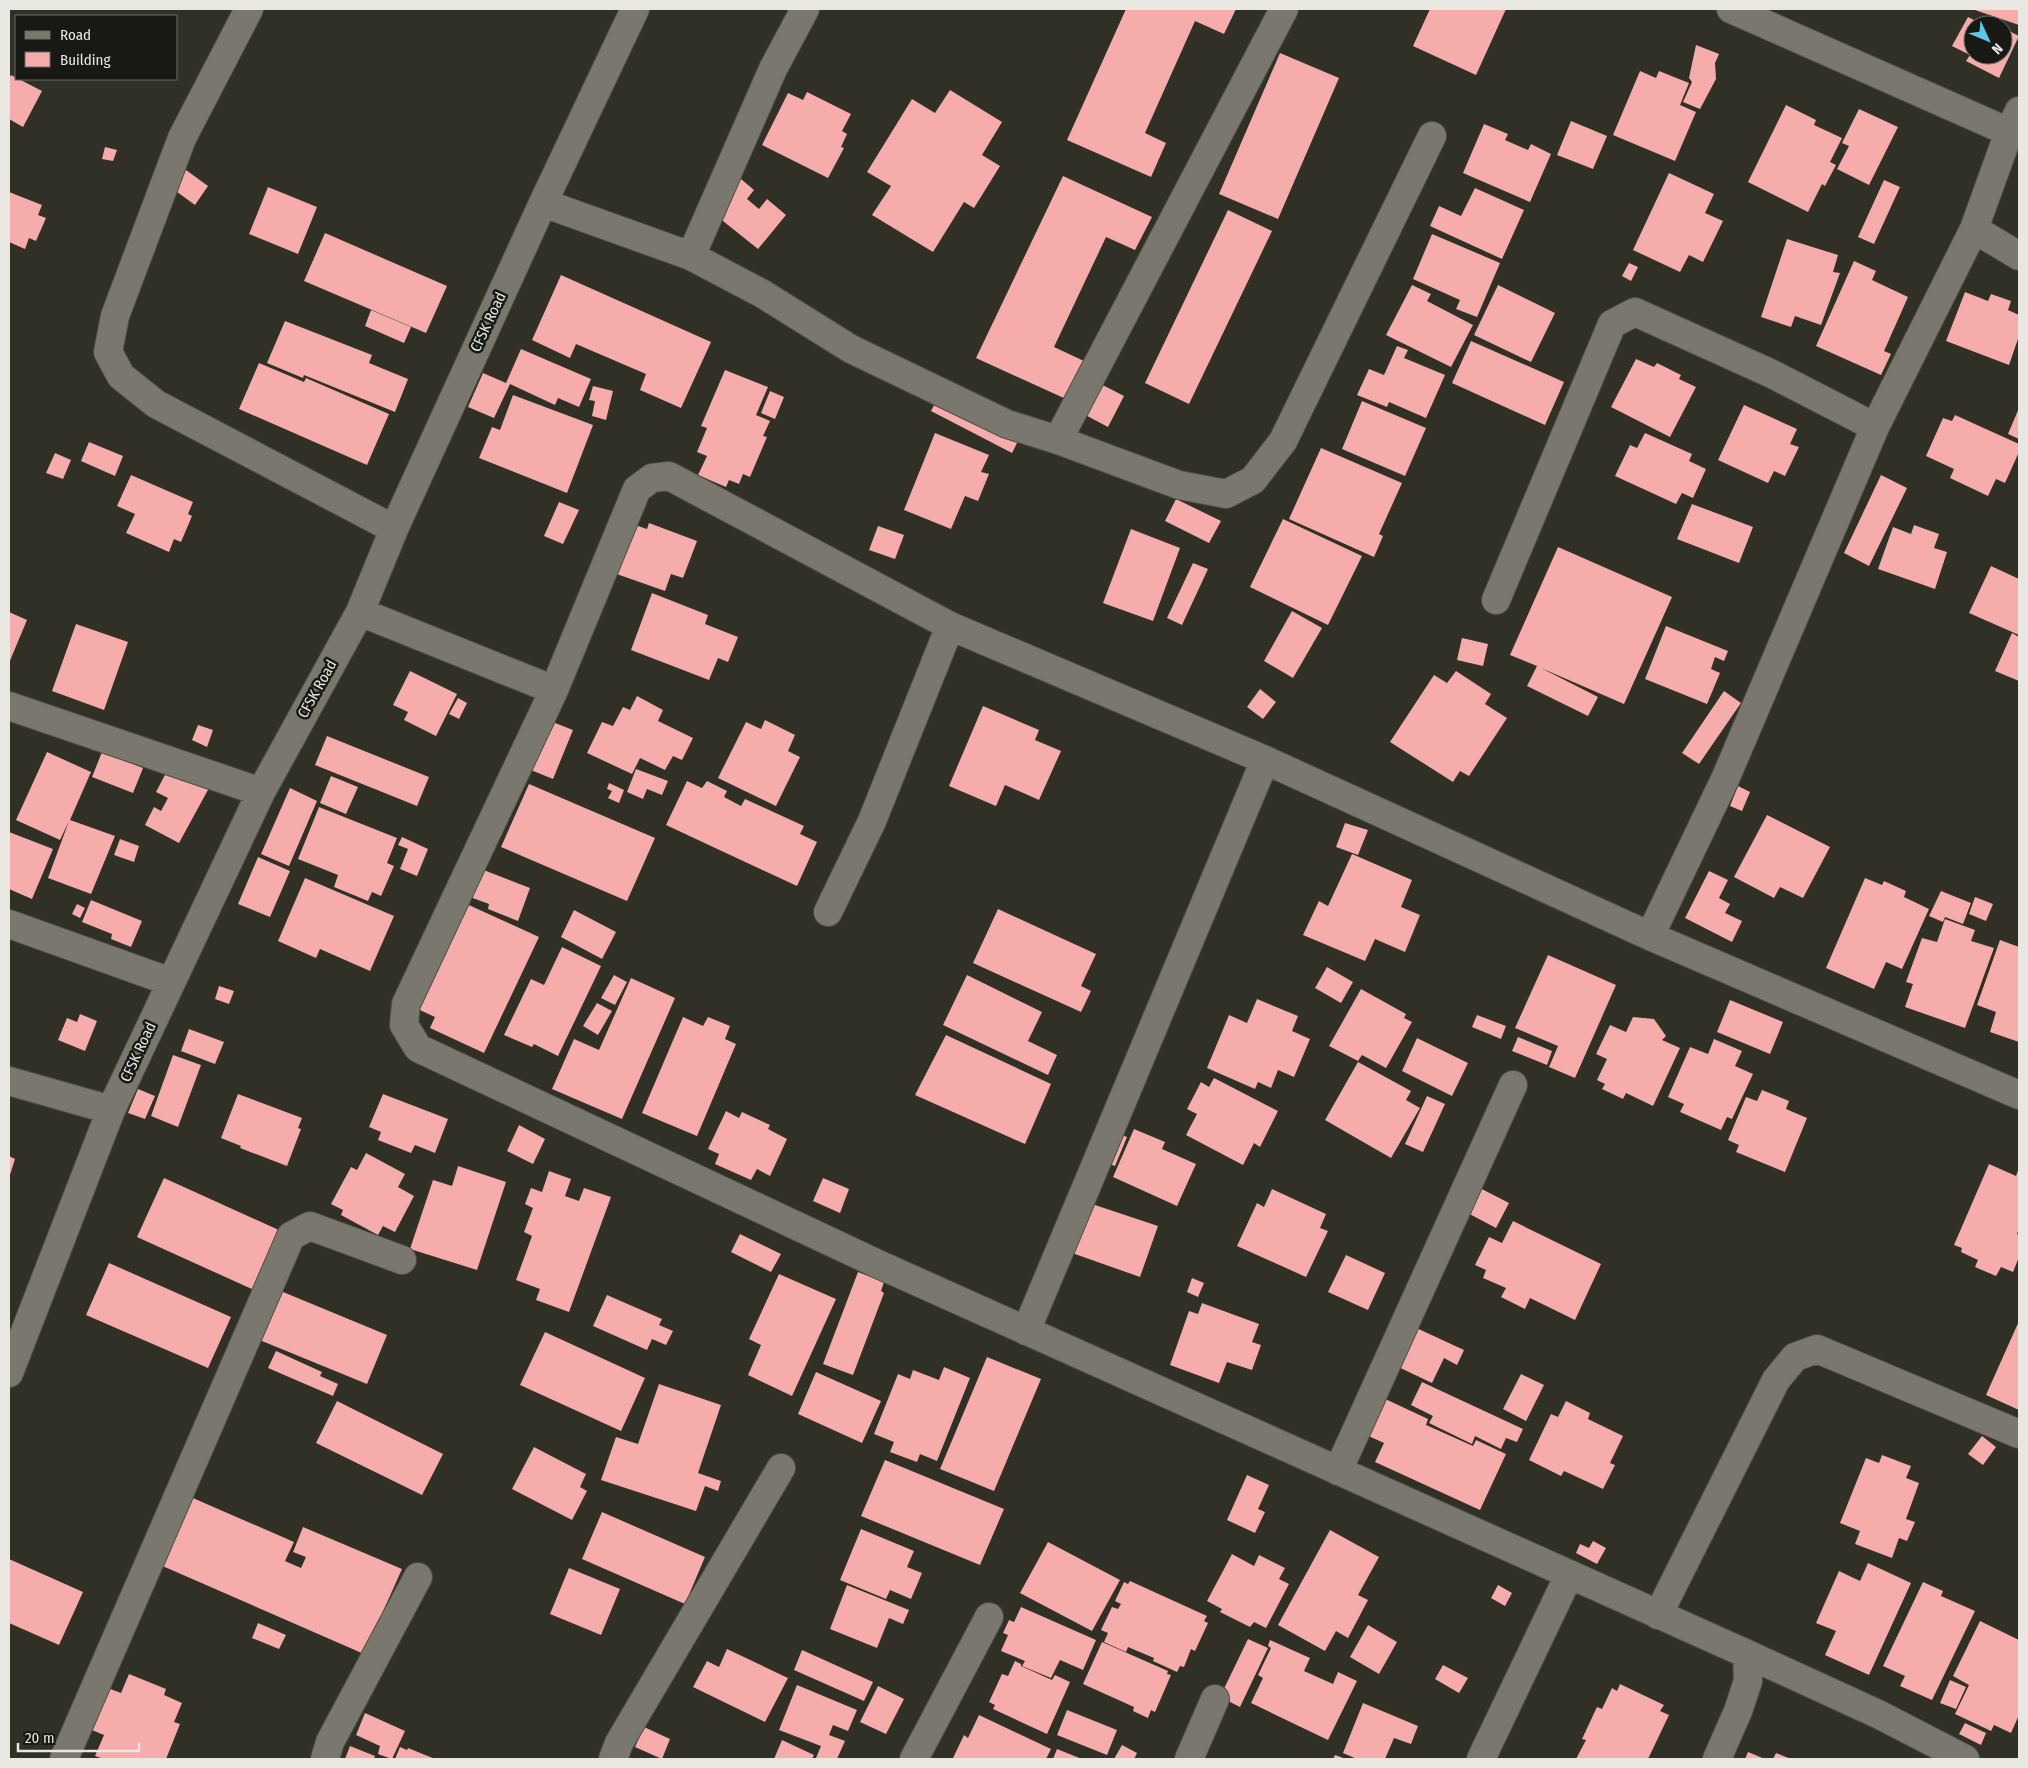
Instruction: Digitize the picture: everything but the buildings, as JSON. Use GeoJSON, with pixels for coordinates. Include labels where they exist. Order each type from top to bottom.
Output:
{"type":"FeatureCollection","features":[{"type":"Feature","properties":{"kind":"street"},"geometry":{"type":"LineString","coordinates":[[249,9],[182,138],[115,316],[108,352],[121,376],[156,404],[394,530]]}},
{"type":"Feature","properties":{"kind":"street","name":"CFSK Road"},"geometry":{"type":"LineString","coordinates":[[9,1373],[111,1110],[261,792],[360,612],[394,530],[543,203],[635,9]]}},
{"type":"Feature","properties":{"kind":"street"},"geometry":{"type":"LineString","coordinates":[[691,256],[773,69],[805,9]]}},
{"type":"Feature","properties":{"kind":"street"},"geometry":{"type":"LineString","coordinates":[[1058,440],[1284,9]]}},
{"type":"Feature","properties":{"kind":"street"},"geometry":{"type":"LineString","coordinates":[[1650,936],[1726,777],[1875,427],[1974,228],[2014,122],[1732,9]]}},
{"type":"Feature","properties":{"kind":"street"},"geometry":{"type":"LineString","coordinates":[[543,203],[691,256],[763,294],[851,349],[1007,424],[1058,440],[1179,485],[1226,494],[1253,480],[1283,441],[1432,136]]}},
{"type":"Feature","properties":{"kind":"street"},"geometry":{"type":"LineString","coordinates":[[1974,228],[2019,256]]}},
{"type":"Feature","properties":{"kind":"street"},"geometry":{"type":"LineString","coordinates":[[1496,600],[1612,324],[1635,312],[1770,372],[1875,427]]}},
{"type":"Feature","properties":{"kind":"street"},"geometry":{"type":"LineString","coordinates":[[1965,1759],[1880,1715],[871,1261],[418,1048],[404,1025],[406,1004],[554,690],[636,489],[652,478],[669,476],[950,626],[1266,760],[1650,936],[2019,1096]]}},
{"type":"Feature","properties":{"kind":"street"},"geometry":{"type":"LineString","coordinates":[[360,612],[554,690]]}},
{"type":"Feature","properties":{"kind":"street"},"geometry":{"type":"LineString","coordinates":[[828,912],[872,820],[950,626]]}},
{"type":"Feature","properties":{"kind":"street"},"geometry":{"type":"LineString","coordinates":[[9,706],[261,792]]}},
{"type":"Feature","properties":{"kind":"street"},"geometry":{"type":"LineString","coordinates":[[1026,1331],[1266,760]]}},
{"type":"Feature","properties":{"kind":"street"},"geometry":{"type":"LineString","coordinates":[[9,924],[171,982]]}},
{"type":"Feature","properties":{"kind":"street"},"geometry":{"type":"LineString","coordinates":[[9,1081],[111,1110]]}},
{"type":"Feature","properties":{"kind":"street"},"geometry":{"type":"LineString","coordinates":[[1338,1471],[1513,1084]]}},
{"type":"Feature","properties":{"kind":"street"},"geometry":{"type":"LineString","coordinates":[[64,1759],[291,1236],[310,1226],[402,1260]]}},
{"type":"Feature","properties":{"kind":"street"},"geometry":{"type":"LineString","coordinates":[[1658,1615],[1776,1380],[1795,1357],[1817,1349],[2019,1434]]}},
{"type":"Feature","properties":{"kind":"street"},"geometry":{"type":"LineString","coordinates":[[613,1759],[619,1743],[781,1468]]}},
{"type":"Feature","properties":{"kind":"street"},"geometry":{"type":"LineString","coordinates":[[1481,1759],[1569,1575]]}},
{"type":"Feature","properties":{"kind":"street"},"geometry":{"type":"LineString","coordinates":[[325,1759],[330,1742],[418,1577]]}},
{"type":"Feature","properties":{"kind":"street"},"geometry":{"type":"LineString","coordinates":[[914,1759],[988,1617]]}},
{"type":"Feature","properties":{"kind":"street"},"geometry":{"type":"LineString","coordinates":[[1717,1759],[1738,1711],[1748,1681],[1747,1654]]}},
{"type":"Feature","properties":{"kind":"street"},"geometry":{"type":"LineString","coordinates":[[1189,1759],[1215,1699]]}}]}
